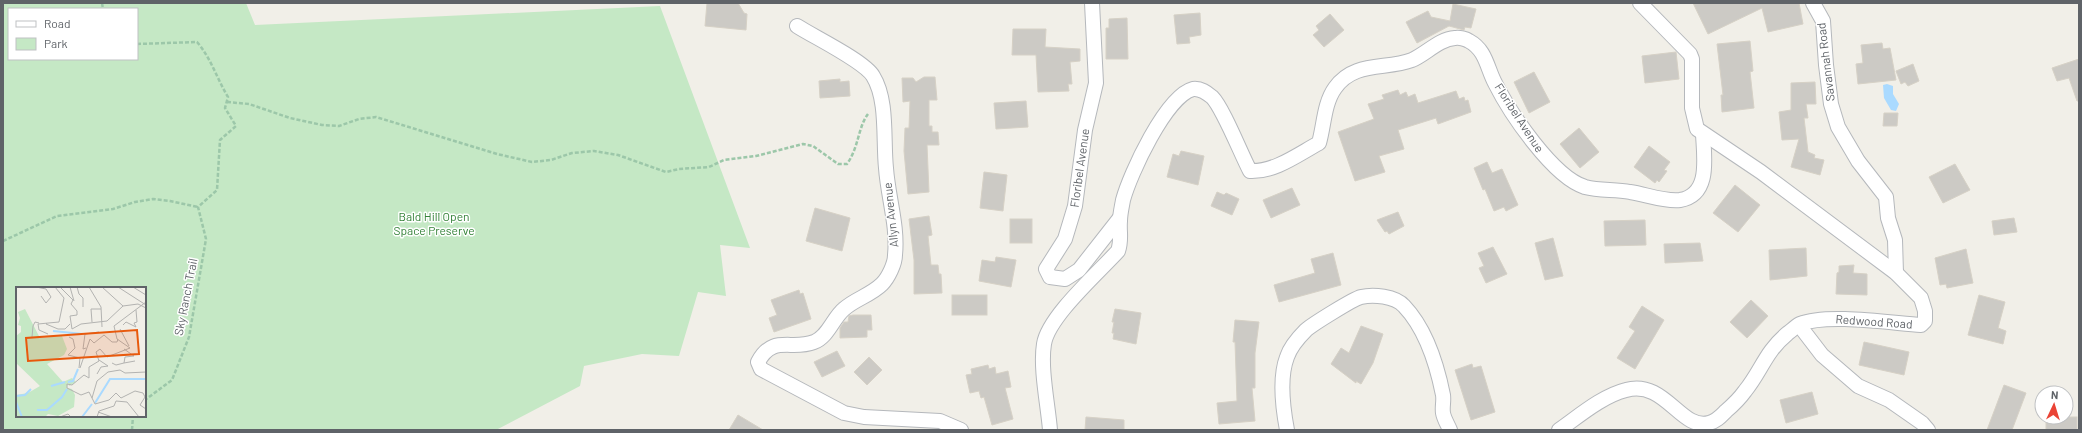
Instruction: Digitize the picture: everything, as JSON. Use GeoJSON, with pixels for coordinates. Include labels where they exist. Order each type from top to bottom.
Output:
{"type":"FeatureCollection","features":[{"type":"Feature","properties":{"kind":"street","name":"Floribel Avenue"},"geometry":{"type":"LineString","coordinates":[[1092,3],[1096,83],[1085,130],[1075,206],[1065,239],[1046,269],[1050,278],[1066,279],[1079,270],[1119,219]]}},
{"type":"Feature","properties":{"kind":"street","name":"Redwood Road"},"geometry":{"type":"LineString","coordinates":[[1559,430],[1611,396],[1627,389],[1642,389],[1655,392],[1676,407],[1685,417],[1696,423],[1708,423],[1717,420],[1746,390],[1763,361],[1777,342],[1800,324],[1821,319],[1921,326],[1925,321],[1925,311],[1921,298],[1896,273],[1760,172],[1697,129],[1694,121],[1691,100],[1692,59],[1690,54],[1640,3]]}},
{"type":"Feature","properties":{"kind":"street","name":"Savannah Road"},"geometry":{"type":"LineString","coordinates":[[1813,3],[1823,21],[1826,65],[1831,104],[1838,127],[1858,161],[1886,197],[1888,218],[1895,240],[1896,273]]}},
{"type":"Feature","properties":{"kind":"street","name":"Allyn Avenue"},"geometry":{"type":"LineString","coordinates":[[797,26],[862,66],[872,74],[876,83],[884,124],[886,166],[895,224],[896,256],[886,279],[876,289],[844,309],[821,338],[814,342],[769,347],[758,362],[761,369],[844,413],[864,416],[940,421],[961,430]]}},
{"type":"Feature","properties":{"kind":"street","name":"Floribel Avenue"},"geometry":{"type":"LineString","coordinates":[[1050,430],[1044,374],[1044,344],[1049,327],[1118,251],[1121,242],[1119,219],[1134,168],[1148,140],[1176,100],[1185,92],[1195,89],[1202,90],[1213,98],[1250,171],[1270,169],[1319,144],[1330,99],[1335,88],[1354,72],[1367,67],[1398,64],[1413,59],[1442,42],[1455,38],[1468,40],[1479,47],[1495,83],[1543,156],[1564,176],[1583,186],[1603,190],[1628,191],[1677,200],[1688,199],[1698,192],[1702,180],[1703,134]]}},
{"type":"Feature","properties":{"kind":"street"},"geometry":{"type":"LineString","coordinates":[[1287,430],[1283,410],[1283,385],[1286,358],[1296,342],[1307,329],[1360,297],[1376,296],[1393,299],[1403,304],[1413,318],[1433,360],[1443,396],[1443,414],[1450,430]]}},
{"type":"Feature","properties":{"kind":"street"},"geometry":{"type":"LineString","coordinates":[[1800,324],[1822,355],[1858,386],[1890,400],[1922,423],[1928,430]]}},
{"type":"Feature","properties":{"kind":"path"},"geometry":{"type":"LineString","coordinates":[[3,241],[57,216],[113,209],[135,202],[153,199],[198,207],[217,190],[220,140],[236,126],[226,108],[228,97],[218,80],[207,53],[197,42],[138,44]]}},
{"type":"Feature","properties":{"kind":"path"},"geometry":{"type":"LineString","coordinates":[[227,102],[249,104],[290,118],[322,125],[338,126],[359,119],[376,117],[497,154],[532,162],[551,160],[572,152],[594,151],[618,155],[666,172],[679,169],[709,167],[724,160],[756,156],[803,144],[816,148],[838,164],[847,164],[854,154],[864,120]]}},
{"type":"Feature","properties":{"kind":"path","name":"Sky Ranch Trail"},"geometry":{"type":"LineString","coordinates":[[146,399],[172,380],[189,337],[206,239],[198,207]]}},
{"type":"Feature","properties":{"kind":"path"},"geometry":{"type":"LineString","coordinates":[[132,430],[133,417]]}},
{"type":"Feature","properties":{"kind":"green space","name":"Bald Hill Open Space Preserve"},"geometry":{"type":"Polygon","coordinates":[[[3,3],[246,3],[255,25],[660,6],[750,248],[720,245],[726,296],[698,292],[679,356],[642,354],[584,366],[580,386],[496,430],[3,430],[3,3]]]}},
{"type":"Feature","properties":{"kind":"water"},"geometry":{"type":"Polygon","coordinates":[[[1887,84],[1893,86],[1893,94],[1899,104],[1896,111],[1891,110],[1884,98],[1883,85],[1887,84]]]}},
{"type":"Feature","properties":{"kind":"building"},"geometry":{"type":"Polygon","coordinates":[[[707,3],[738,3],[744,13],[747,14],[746,30],[705,26],[707,3]]]}},
{"type":"Feature","properties":{"kind":"building"},"geometry":{"type":"Polygon","coordinates":[[[1693,3],[1799,3],[1803,24],[1768,32],[1762,8],[1708,34],[1693,3]]]}},
{"type":"Feature","properties":{"kind":"building"},"geometry":{"type":"Polygon","coordinates":[[[1453,4],[1476,9],[1471,28],[1465,27],[1464,30],[1449,26],[1417,43],[1406,22],[1428,11],[1431,17],[1450,21],[1453,4]]]}},
{"type":"Feature","properties":{"kind":"building"},"geometry":{"type":"Polygon","coordinates":[[[1200,13],[1201,35],[1189,37],[1190,43],[1177,44],[1174,15],[1200,13]]]}},
{"type":"Feature","properties":{"kind":"building"},"geometry":{"type":"Polygon","coordinates":[[[1330,14],[1344,30],[1324,47],[1313,35],[1319,30],[1316,26],[1330,14]]]}},
{"type":"Feature","properties":{"kind":"building"},"geometry":{"type":"Polygon","coordinates":[[[1127,18],[1128,59],[1106,59],[1106,28],[1109,28],[1109,19],[1127,18]]]}},
{"type":"Feature","properties":{"kind":"building"},"geometry":{"type":"Polygon","coordinates":[[[1013,29],[1046,29],[1045,47],[1080,49],[1080,61],[1070,62],[1072,84],[1068,84],[1069,91],[1038,92],[1036,55],[1012,55],[1013,29]]]}},
{"type":"Feature","properties":{"kind":"building"},"geometry":{"type":"Polygon","coordinates":[[[1750,41],[1753,71],[1750,72],[1754,108],[1722,112],[1721,95],[1723,95],[1717,44],[1750,41]]]}},
{"type":"Feature","properties":{"kind":"building"},"geometry":{"type":"Polygon","coordinates":[[[1882,43],[1883,49],[1890,48],[1896,80],[1858,84],[1856,64],[1863,63],[1861,45],[1882,43]]]}},
{"type":"Feature","properties":{"kind":"building"},"geometry":{"type":"Polygon","coordinates":[[[1676,52],[1679,79],[1645,83],[1642,56],[1676,52]]]}},
{"type":"Feature","properties":{"kind":"building"},"geometry":{"type":"Polygon","coordinates":[[[2079,59],[2079,101],[2077,101],[2069,78],[2057,81],[2052,68],[2079,59]]]}},
{"type":"Feature","properties":{"kind":"building"},"geometry":{"type":"Polygon","coordinates":[[[1913,64],[1919,81],[1908,86],[1905,82],[1901,84],[1896,71],[1913,64]]]}},
{"type":"Feature","properties":{"kind":"building"},"geometry":{"type":"Polygon","coordinates":[[[1534,72],[1550,102],[1529,113],[1514,82],[1534,72]]]}},
{"type":"Feature","properties":{"kind":"building"},"geometry":{"type":"Polygon","coordinates":[[[924,77],[935,77],[937,100],[929,100],[929,126],[932,126],[932,132],[938,132],[939,145],[927,145],[929,192],[908,194],[904,151],[905,128],[909,128],[910,101],[903,102],[902,78],[913,78],[916,82],[924,77]]]}},
{"type":"Feature","properties":{"kind":"building"},"geometry":{"type":"Polygon","coordinates":[[[840,79],[840,82],[849,81],[850,96],[820,98],[819,81],[840,79]]]}},
{"type":"Feature","properties":{"kind":"building"},"geometry":{"type":"Polygon","coordinates":[[[1815,82],[1816,104],[1806,104],[1808,118],[1804,118],[1808,152],[1815,155],[1814,158],[1824,160],[1820,175],[1791,167],[1799,139],[1782,140],[1779,112],[1791,110],[1791,83],[1815,82]]]}},
{"type":"Feature","properties":{"kind":"building"},"geometry":{"type":"Polygon","coordinates":[[[1398,90],[1400,95],[1406,92],[1408,97],[1415,94],[1418,103],[1456,91],[1459,99],[1464,97],[1465,101],[1468,100],[1471,112],[1438,124],[1436,118],[1398,130],[1404,149],[1379,156],[1385,172],[1355,181],[1338,132],[1374,119],[1368,104],[1384,99],[1382,95],[1398,90]]]}},
{"type":"Feature","properties":{"kind":"building"},"geometry":{"type":"Polygon","coordinates":[[[1026,101],[1028,127],[996,129],[994,103],[1026,101]]]}},
{"type":"Feature","properties":{"kind":"building"},"geometry":{"type":"Polygon","coordinates":[[[1884,113],[1898,113],[1897,126],[1883,126],[1884,113]]]}},
{"type":"Feature","properties":{"kind":"building"},"geometry":{"type":"Polygon","coordinates":[[[1579,128],[1599,152],[1580,168],[1560,144],[1579,128]]]}},
{"type":"Feature","properties":{"kind":"building"},"geometry":{"type":"Polygon","coordinates":[[[1649,146],[1670,162],[1664,170],[1667,171],[1659,182],[1657,180],[1655,183],[1634,167],[1649,146]]]}},
{"type":"Feature","properties":{"kind":"building"},"geometry":{"type":"Polygon","coordinates":[[[1181,151],[1204,156],[1198,185],[1167,177],[1173,154],[1179,156],[1181,151]]]}},
{"type":"Feature","properties":{"kind":"building"},"geometry":{"type":"Polygon","coordinates":[[[1487,162],[1492,173],[1502,169],[1518,205],[1506,211],[1504,207],[1494,211],[1474,168],[1487,162]]]}},
{"type":"Feature","properties":{"kind":"building"},"geometry":{"type":"Polygon","coordinates":[[[1955,164],[1970,190],[1943,203],[1929,177],[1955,164]]]}},
{"type":"Feature","properties":{"kind":"building"},"geometry":{"type":"Polygon","coordinates":[[[984,172],[1007,175],[1003,211],[980,208],[984,172]]]}},
{"type":"Feature","properties":{"kind":"building"},"geometry":{"type":"Polygon","coordinates":[[[1735,185],[1760,205],[1738,232],[1713,213],[1735,185]]]}},
{"type":"Feature","properties":{"kind":"building"},"geometry":{"type":"Polygon","coordinates":[[[1292,188],[1300,205],[1271,218],[1263,200],[1292,188]]]}},
{"type":"Feature","properties":{"kind":"building"},"geometry":{"type":"Polygon","coordinates":[[[1217,192],[1224,195],[1226,193],[1239,199],[1232,215],[1211,206],[1217,192]]]}},
{"type":"Feature","properties":{"kind":"building"},"geometry":{"type":"Polygon","coordinates":[[[815,208],[850,218],[842,251],[806,241],[815,208]]]}},
{"type":"Feature","properties":{"kind":"building"},"geometry":{"type":"Polygon","coordinates":[[[1398,212],[1404,226],[1389,234],[1387,231],[1385,232],[1377,220],[1398,212]]]}},
{"type":"Feature","properties":{"kind":"building"},"geometry":{"type":"Polygon","coordinates":[[[929,216],[932,235],[928,236],[931,265],[938,265],[939,274],[941,274],[942,293],[914,294],[914,260],[909,219],[929,216]]]}},
{"type":"Feature","properties":{"kind":"building"},"geometry":{"type":"Polygon","coordinates":[[[2014,218],[2017,232],[1994,235],[1992,221],[2014,218]]]}},
{"type":"Feature","properties":{"kind":"building"},"geometry":{"type":"Polygon","coordinates":[[[1010,219],[1032,219],[1032,243],[1010,243],[1010,219]]]}},
{"type":"Feature","properties":{"kind":"building"},"geometry":{"type":"Polygon","coordinates":[[[1645,220],[1646,245],[1605,246],[1604,221],[1645,220]]]}},
{"type":"Feature","properties":{"kind":"building"},"geometry":{"type":"Polygon","coordinates":[[[1553,238],[1563,276],[1545,280],[1535,243],[1553,238]]]}},
{"type":"Feature","properties":{"kind":"building"},"geometry":{"type":"Polygon","coordinates":[[[1700,243],[1703,261],[1665,263],[1664,244],[1700,243]]]}},
{"type":"Feature","properties":{"kind":"building"},"geometry":{"type":"Polygon","coordinates":[[[1493,247],[1507,274],[1486,283],[1479,268],[1484,266],[1478,253],[1493,247]]]}},
{"type":"Feature","properties":{"kind":"building"},"geometry":{"type":"Polygon","coordinates":[[[1806,248],[1807,276],[1770,280],[1769,250],[1806,248]]]}},
{"type":"Feature","properties":{"kind":"building"},"geometry":{"type":"Polygon","coordinates":[[[1966,249],[1973,283],[1947,288],[1946,284],[1940,285],[1935,258],[1966,249]]]}},
{"type":"Feature","properties":{"kind":"building"},"geometry":{"type":"Polygon","coordinates":[[[1333,253],[1341,285],[1279,302],[1274,285],[1315,273],[1311,259],[1333,253]]]}},
{"type":"Feature","properties":{"kind":"building"},"geometry":{"type":"Polygon","coordinates":[[[996,257],[1016,260],[1011,287],[979,281],[982,260],[995,262],[996,257]]]}},
{"type":"Feature","properties":{"kind":"building"},"geometry":{"type":"Polygon","coordinates":[[[1854,265],[1853,273],[1867,274],[1867,295],[1836,294],[1837,273],[1839,272],[1839,266],[1854,265]]]}},
{"type":"Feature","properties":{"kind":"building"},"geometry":{"type":"Polygon","coordinates":[[[799,290],[800,294],[803,293],[811,319],[774,332],[769,318],[777,315],[771,300],[799,290]]]}},
{"type":"Feature","properties":{"kind":"building"},"geometry":{"type":"Polygon","coordinates":[[[952,295],[987,295],[987,315],[952,315],[952,295]]]}},
{"type":"Feature","properties":{"kind":"building"},"geometry":{"type":"Polygon","coordinates":[[[1979,295],[2005,302],[1998,328],[2006,331],[2003,344],[1968,335],[1979,295]]]}},
{"type":"Feature","properties":{"kind":"building"},"geometry":{"type":"Polygon","coordinates":[[[1751,300],[1768,316],[1747,338],[1730,322],[1751,300]]]}},
{"type":"Feature","properties":{"kind":"building"},"geometry":{"type":"Polygon","coordinates":[[[1642,306],[1664,320],[1635,369],[1617,358],[1635,331],[1629,327],[1642,306]]]}},
{"type":"Feature","properties":{"kind":"building"},"geometry":{"type":"Polygon","coordinates":[[[1115,309],[1141,313],[1136,344],[1113,339],[1114,333],[1112,333],[1114,322],[1112,322],[1115,309]]]}},
{"type":"Feature","properties":{"kind":"building"},"geometry":{"type":"Polygon","coordinates":[[[871,315],[872,330],[867,330],[867,337],[840,338],[840,328],[844,322],[848,322],[849,316],[871,315]]]}},
{"type":"Feature","properties":{"kind":"building"},"geometry":{"type":"Polygon","coordinates":[[[1235,320],[1259,322],[1255,353],[1255,388],[1252,388],[1255,421],[1219,424],[1217,403],[1237,401],[1235,342],[1233,342],[1235,320]]]}},
{"type":"Feature","properties":{"kind":"building"},"geometry":{"type":"Polygon","coordinates":[[[1361,326],[1383,334],[1373,363],[1361,384],[1356,381],[1356,383],[1331,364],[1341,348],[1349,353],[1361,326]]]}},
{"type":"Feature","properties":{"kind":"building"},"geometry":{"type":"Polygon","coordinates":[[[1864,342],[1909,352],[1904,375],[1859,365],[1864,342]]]}},
{"type":"Feature","properties":{"kind":"building"},"geometry":{"type":"Polygon","coordinates":[[[837,351],[845,366],[822,377],[814,362],[837,351]]]}},
{"type":"Feature","properties":{"kind":"building"},"geometry":{"type":"Polygon","coordinates":[[[869,357],[882,370],[867,385],[854,372],[869,357]]]}},
{"type":"Feature","properties":{"kind":"building"},"geometry":{"type":"Polygon","coordinates":[[[1472,364],[1473,368],[1481,366],[1495,412],[1471,420],[1455,370],[1472,364]]]}},
{"type":"Feature","properties":{"kind":"building"},"geometry":{"type":"Polygon","coordinates":[[[988,365],[989,369],[995,367],[996,374],[1008,371],[1011,387],[1005,388],[1013,419],[992,425],[984,397],[981,398],[979,391],[970,393],[966,375],[972,374],[971,369],[988,365]]]}},
{"type":"Feature","properties":{"kind":"building"},"geometry":{"type":"Polygon","coordinates":[[[2004,385],[2026,393],[2012,430],[1987,430],[2004,385]]]}},
{"type":"Feature","properties":{"kind":"building"},"geometry":{"type":"Polygon","coordinates":[[[1812,392],[1818,414],[1786,423],[1780,400],[1812,392]]]}},
{"type":"Feature","properties":{"kind":"building"},"geometry":{"type":"Polygon","coordinates":[[[738,415],[763,430],[729,430],[738,415]]]}},
{"type":"Feature","properties":{"kind":"building"},"geometry":{"type":"Polygon","coordinates":[[[1086,417],[1124,420],[1124,430],[1085,430],[1086,417]]]}},
{"type":"Feature","properties":{"kind":"building"},"geometry":{"type":"Polygon","coordinates":[[[2074,417],[2077,417],[2077,430],[2046,430],[2046,425],[2074,425],[2074,417]]]}}]}
